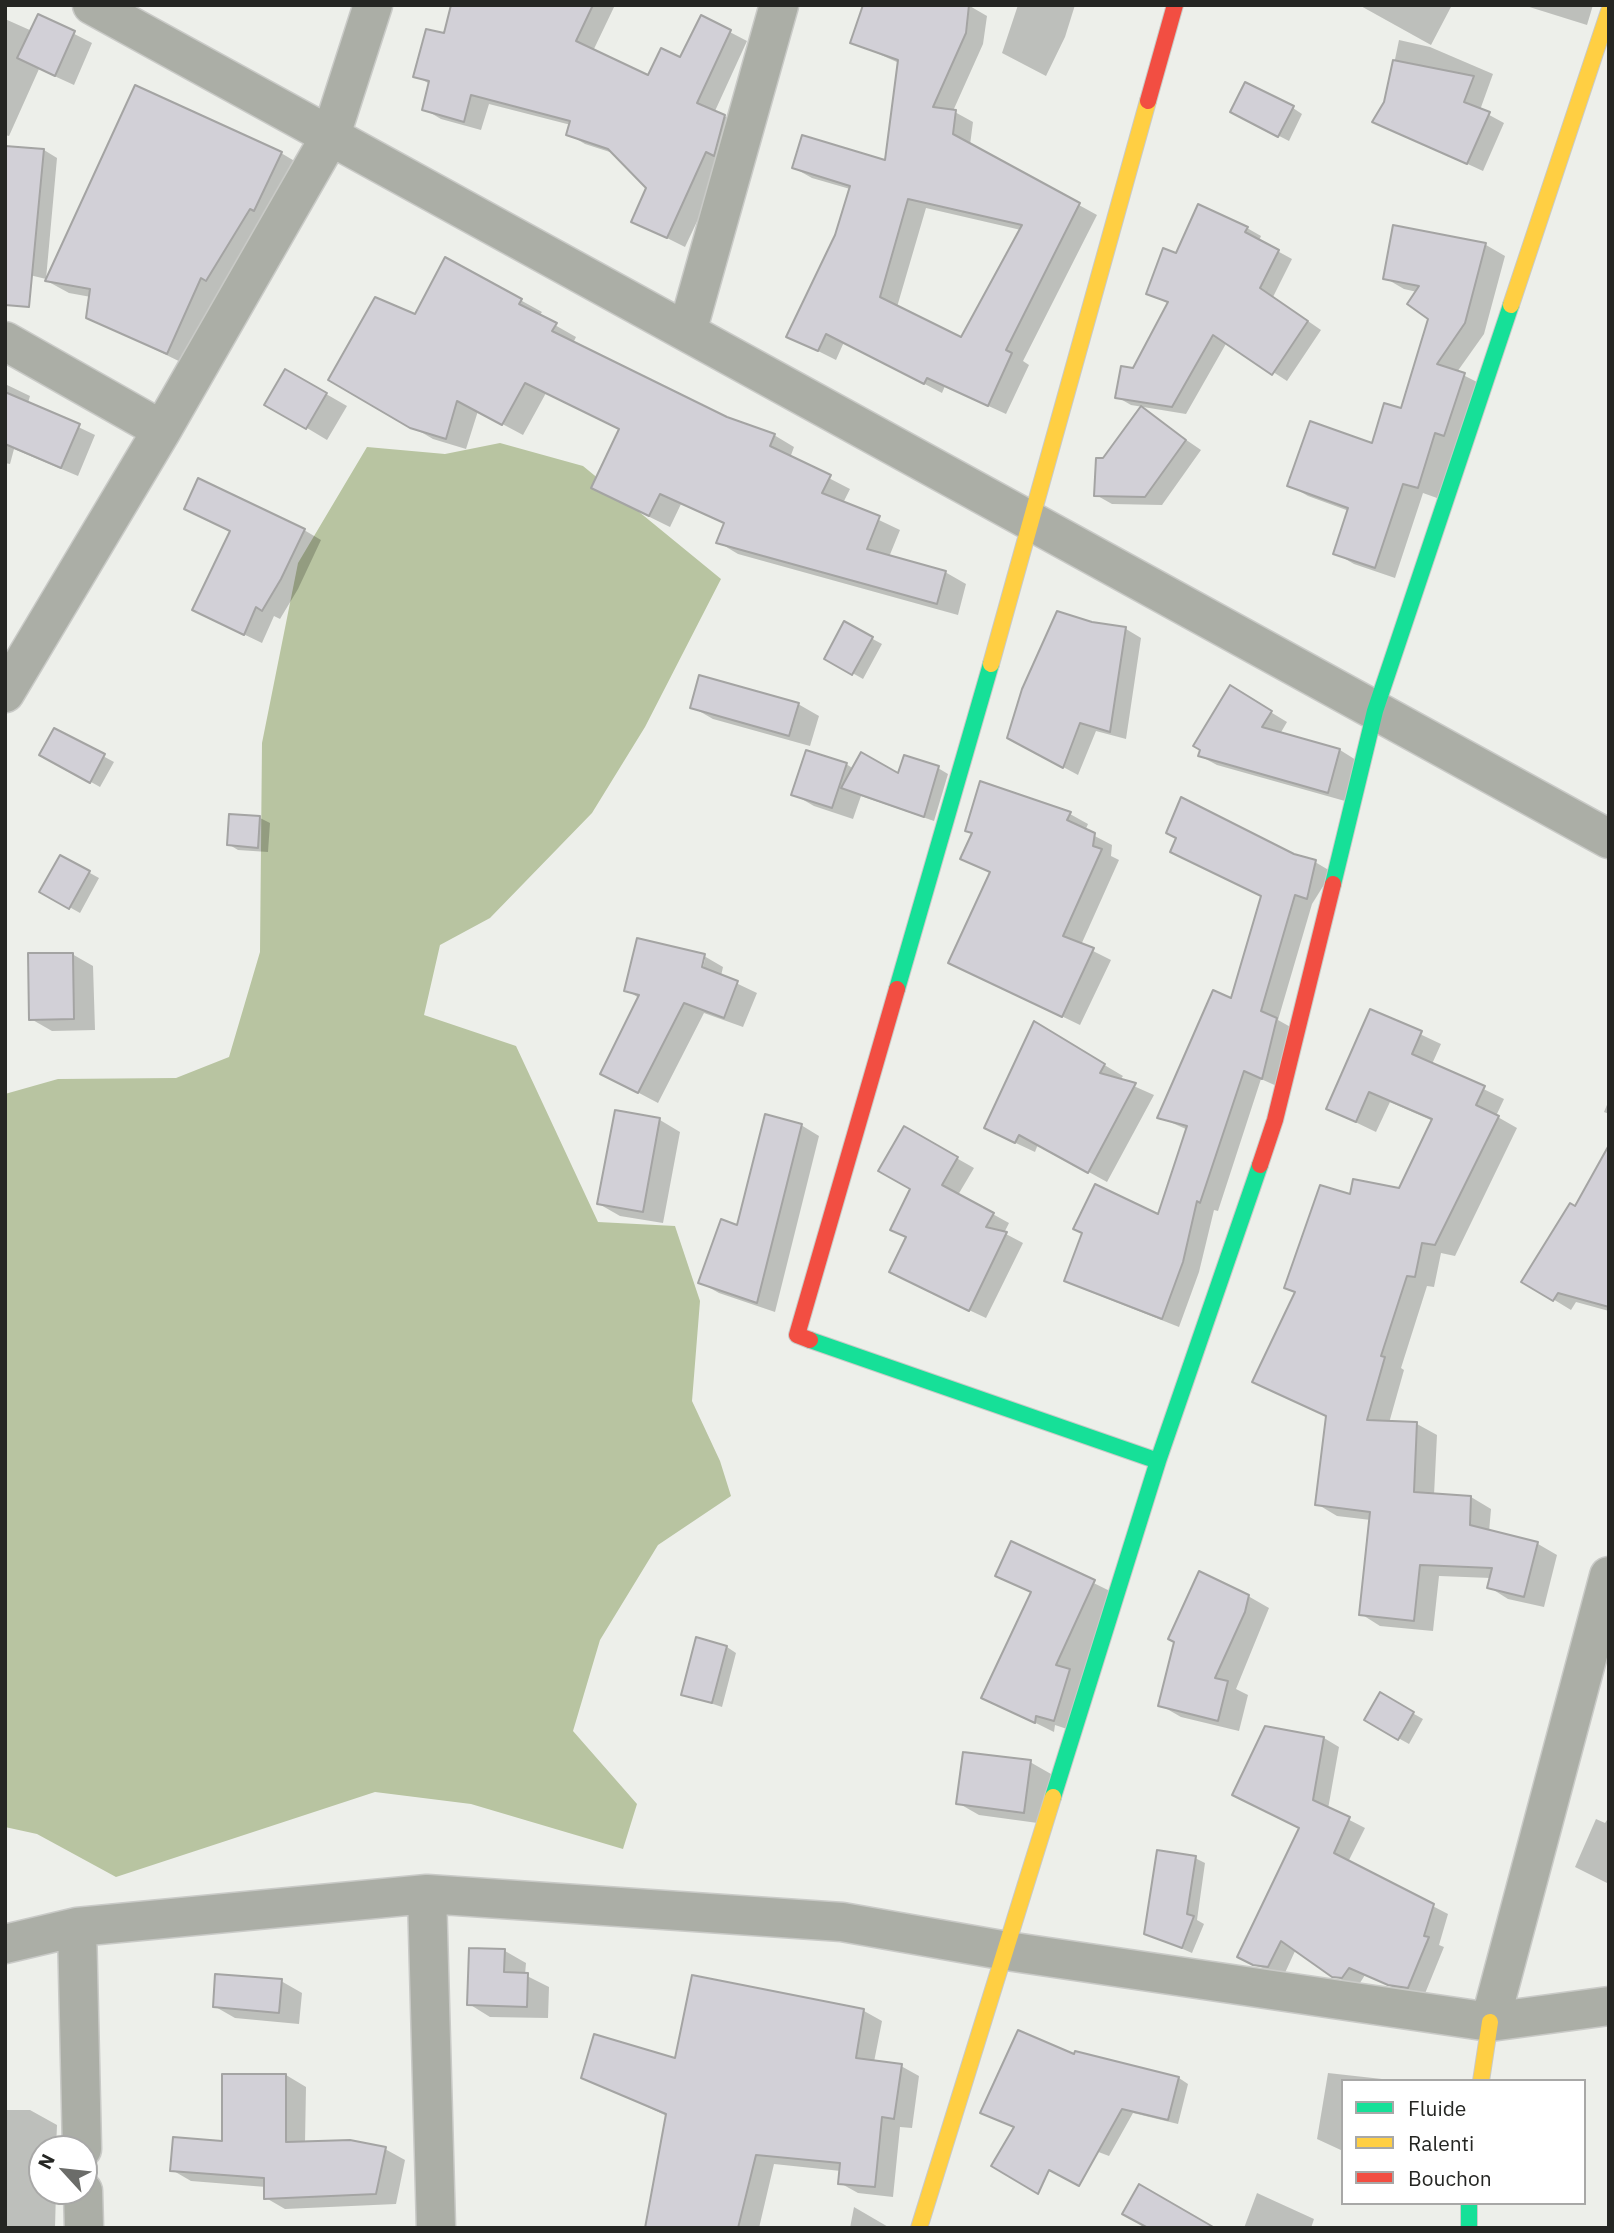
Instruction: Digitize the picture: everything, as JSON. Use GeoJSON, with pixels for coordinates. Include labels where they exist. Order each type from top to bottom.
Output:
{"type":"FeatureCollection","features":[{"type":"Feature","properties":{"kind":"street"},"geometry":{"type":"LineString","coordinates":[[92,5],[1609,839]]}},
{"type":"Feature","properties":{"kind":"street"},"geometry":{"type":"LineString","coordinates":[[5,693],[162,430],[331,135],[373,5]]}},
{"type":"Feature","properties":{"kind":"street"},"geometry":{"type":"LineString","coordinates":[[687,332],[779,5]]}},
{"type":"Feature","properties":{"kind":"street"},"geometry":{"type":"LineString","coordinates":[[1158,1461],[797,1335],[1032,522],[1175,5]]}},
{"type":"Feature","properties":{"kind":"street"},"geometry":{"type":"LineString","coordinates":[[919,2228],[1158,1461],[1275,1120],[1375,711],[1609,11]]}},
{"type":"Feature","properties":{"kind":"street"},"geometry":{"type":"LineString","coordinates":[[5,341],[162,430]]}},
{"type":"Feature","properties":{"kind":"street"},"geometry":{"type":"LineString","coordinates":[[1480,2079],[1490,2022],[1609,1576]]}},
{"type":"Feature","properties":{"kind":"street"},"geometry":{"type":"LineString","coordinates":[[427,1894],[436,2228]]}},
{"type":"Feature","properties":{"kind":"street"},"geometry":{"type":"LineString","coordinates":[[5,1944],[78,1927],[427,1894],[842,1922],[1007,1951],[1490,2022],[1609,2006]]}},
{"type":"Feature","properties":{"kind":"street"},"geometry":{"type":"LineString","coordinates":[[78,1927],[82,2135]]}},
{"type":"Feature","properties":{"kind":"street"},"geometry":{"type":"LineString","coordinates":[[83,2205],[84,2228]]}},
{"type":"Feature","properties":{"kind":"street"},"geometry":{"type":"LineString","coordinates":[[1469,2205],[1469,2228]]}},
{"type":"Feature","properties":{"kind":"shaded area"},"geometry":{"type":"Polygon","coordinates":[[[500,443],[583,466],[721,579],[645,727],[592,813],[490,918],[440,945],[424,1015],[516,1046],[598,1222],[675,1226],[700,1301],[692,1401],[720,1461],[731,1496],[658,1545],[600,1640],[573,1731],[637,1804],[623,1849],[471,1804],[375,1792],[116,1877],[37,1834],[5,1827],[5,1094],[58,1079],[176,1078],[229,1057],[260,952],[262,743],[298,563],[367,447],[445,454],[500,443]]]}},
{"type":"Feature","properties":{"kind":"building"},"geometry":{"type":"Polygon","coordinates":[[[451,5],[593,5],[576,41],[648,75],[661,48],[680,57],[701,15],[731,30],[697,103],[725,115],[714,156],[706,152],[667,238],[631,222],[646,188],[608,149],[566,135],[570,121],[471,95],[464,122],[422,110],[429,81],[413,77],[426,29],[444,33],[451,5]]]}},
{"type":"Feature","properties":{"kind":"building"},"geometry":{"type":"Polygon","coordinates":[[[863,5],[969,5],[966,33],[933,107],[956,110],[953,134],[1080,203],[1006,350],[1012,353],[988,406],[927,378],[924,384],[826,334],[818,351],[786,337],[835,235],[850,186],[792,168],[802,135],[885,160],[898,60],[850,43],[863,5]],[[908,199],[880,297],[961,337],[1022,225],[908,199]]]}},
{"type":"Feature","properties":{"kind":"building"},"geometry":{"type":"Polygon","coordinates":[[[38,14],[75,31],[55,76],[17,58],[38,14]]]}},
{"type":"Feature","properties":{"kind":"building"},"geometry":{"type":"Polygon","coordinates":[[[1393,60],[1474,76],[1464,102],[1490,112],[1467,164],[1372,122],[1384,102],[1393,60]]]}},
{"type":"Feature","properties":{"kind":"building"},"geometry":{"type":"Polygon","coordinates":[[[1245,82],[1294,106],[1278,137],[1230,112],[1245,82]]]}},
{"type":"Feature","properties":{"kind":"building"},"geometry":{"type":"Polygon","coordinates":[[[135,85],[282,152],[254,211],[250,209],[206,281],[201,278],[167,354],[86,318],[90,289],[45,281],[135,85]]]}},
{"type":"Feature","properties":{"kind":"building"},"geometry":{"type":"Polygon","coordinates":[[[5,146],[44,149],[29,307],[5,305],[5,146]]]}},
{"type":"Feature","properties":{"kind":"building"},"geometry":{"type":"Polygon","coordinates":[[[1198,204],[1248,227],[1245,232],[1279,250],[1260,288],[1308,321],[1272,375],[1213,335],[1172,407],[1115,398],[1121,366],[1133,368],[1168,302],[1146,294],[1163,248],[1176,253],[1198,204]]]}},
{"type":"Feature","properties":{"kind":"building"},"geometry":{"type":"Polygon","coordinates":[[[1393,225],[1486,243],[1465,323],[1437,364],[1465,373],[1444,436],[1435,433],[1418,488],[1403,484],[1375,568],[1333,554],[1348,508],[1287,486],[1310,421],[1372,443],[1384,403],[1401,408],[1428,319],[1407,304],[1419,286],[1383,279],[1393,225]]]}},
{"type":"Feature","properties":{"kind":"building"},"geometry":{"type":"Polygon","coordinates":[[[445,257],[522,299],[519,304],[557,323],[552,331],[727,417],[775,434],[770,446],[831,475],[822,493],[880,516],[867,549],[946,571],[937,604],[716,543],[724,523],[660,494],[649,516],[591,488],[619,429],[525,383],[502,425],[457,401],[446,439],[410,428],[328,380],[375,297],[415,314],[445,257]]]}},
{"type":"Feature","properties":{"kind":"building"},"geometry":{"type":"Polygon","coordinates":[[[285,369],[327,393],[306,429],[264,405],[285,369]]]}},
{"type":"Feature","properties":{"kind":"building"},"geometry":{"type":"Polygon","coordinates":[[[5,392],[80,424],[61,468],[5,444],[5,392]]]}},
{"type":"Feature","properties":{"kind":"building"},"geometry":{"type":"Polygon","coordinates":[[[1141,406],[1186,440],[1145,497],[1094,496],[1096,458],[1103,458],[1141,406]]]}},
{"type":"Feature","properties":{"kind":"building"},"geometry":{"type":"Polygon","coordinates":[[[198,478],[305,529],[281,579],[262,611],[256,607],[244,635],[192,610],[230,531],[184,509],[198,478]]]}},
{"type":"Feature","properties":{"kind":"building"},"geometry":{"type":"Polygon","coordinates":[[[1057,611],[1092,622],[1126,627],[1110,732],[1080,723],[1063,768],[1007,738],[1022,689],[1057,611]]]}},
{"type":"Feature","properties":{"kind":"building"},"geometry":{"type":"Polygon","coordinates":[[[844,621],[873,637],[852,675],[824,659],[844,621]]]}},
{"type":"Feature","properties":{"kind":"building"},"geometry":{"type":"Polygon","coordinates":[[[699,675],[799,703],[789,736],[690,708],[699,675]]]}},
{"type":"Feature","properties":{"kind":"building"},"geometry":{"type":"Polygon","coordinates":[[[1230,685],[1272,711],[1262,727],[1340,749],[1328,793],[1198,756],[1200,750],[1193,746],[1230,685]]]}},
{"type":"Feature","properties":{"kind":"building"},"geometry":{"type":"Polygon","coordinates":[[[54,728],[105,754],[90,783],[39,755],[54,728]]]}},
{"type":"Feature","properties":{"kind":"building"},"geometry":{"type":"Polygon","coordinates":[[[806,750],[847,763],[832,808],[791,795],[806,750]]]}},
{"type":"Feature","properties":{"kind":"building"},"geometry":{"type":"Polygon","coordinates":[[[861,752],[898,773],[904,755],[939,766],[924,817],[841,788],[861,752]]]}},
{"type":"Feature","properties":{"kind":"building"},"geometry":{"type":"Polygon","coordinates":[[[980,781],[1071,812],[1067,820],[1095,833],[1093,846],[1102,849],[1063,936],[1094,948],[1062,1017],[948,963],[990,872],[960,859],[972,833],[965,831],[980,781]]]}},
{"type":"Feature","properties":{"kind":"building"},"geometry":{"type":"Polygon","coordinates":[[[1181,797],[1294,854],[1316,860],[1307,899],[1295,895],[1261,1011],[1277,1018],[1262,1079],[1244,1071],[1200,1203],[1197,1201],[1183,1262],[1162,1319],[1064,1281],[1082,1233],[1073,1229],[1095,1184],[1158,1214],[1187,1126],[1157,1118],[1213,990],[1231,998],[1261,896],[1170,852],[1176,838],[1166,833],[1181,797]]]}},
{"type":"Feature","properties":{"kind":"building"},"geometry":{"type":"Polygon","coordinates":[[[229,814],[260,816],[258,848],[227,845],[229,814]]]}},
{"type":"Feature","properties":{"kind":"building"},"geometry":{"type":"Polygon","coordinates":[[[60,855],[90,871],[69,909],[39,892],[60,855]]]}},
{"type":"Feature","properties":{"kind":"building"},"geometry":{"type":"Polygon","coordinates":[[[637,938],[705,954],[702,967],[738,981],[724,1018],[684,1003],[638,1093],[600,1074],[639,995],[624,991],[637,938]]]}},
{"type":"Feature","properties":{"kind":"building"},"geometry":{"type":"Polygon","coordinates":[[[28,953],[73,953],[74,1019],[29,1020],[28,953]]]}},
{"type":"Feature","properties":{"kind":"building"},"geometry":{"type":"Polygon","coordinates":[[[1370,1009],[1422,1031],[1412,1054],[1485,1086],[1476,1105],[1499,1116],[1435,1245],[1422,1243],[1415,1277],[1407,1276],[1381,1356],[1385,1357],[1367,1420],[1417,1422],[1414,1492],[1471,1496],[1470,1525],[1538,1542],[1524,1597],[1487,1588],[1492,1568],[1420,1565],[1414,1621],[1359,1615],[1370,1512],[1315,1505],[1326,1416],[1252,1382],[1295,1292],[1284,1288],[1320,1185],[1350,1194],[1353,1179],[1399,1188],[1432,1119],[1369,1092],[1356,1122],[1326,1109],[1370,1009]]]}},
{"type":"Feature","properties":{"kind":"building"},"geometry":{"type":"Polygon","coordinates":[[[1034,1021],[1105,1064],[1100,1073],[1136,1083],[1088,1173],[1019,1135],[1015,1143],[984,1128],[1034,1021]]]}},
{"type":"Feature","properties":{"kind":"building"},"geometry":{"type":"Polygon","coordinates":[[[615,1110],[660,1118],[643,1212],[597,1204],[615,1110]]]}},
{"type":"Feature","properties":{"kind":"building"},"geometry":{"type":"Polygon","coordinates":[[[765,1114],[802,1124],[757,1303],[698,1283],[721,1219],[737,1225],[765,1114]]]}},
{"type":"Feature","properties":{"kind":"building"},"geometry":{"type":"Polygon","coordinates":[[[904,1126],[958,1157],[942,1185],[994,1213],[986,1227],[1007,1232],[969,1311],[889,1272],[906,1237],[890,1230],[910,1189],[878,1171],[904,1126]]]}},
{"type":"Feature","properties":{"kind":"building"},"geometry":{"type":"Polygon","coordinates":[[[1609,1145],[1609,1307],[1558,1293],[1553,1301],[1521,1282],[1570,1203],[1575,1206],[1609,1145]]]}},
{"type":"Feature","properties":{"kind":"building"},"geometry":{"type":"Polygon","coordinates":[[[1011,1541],[1095,1580],[1056,1665],[1070,1669],[1054,1721],[1036,1716],[1035,1723],[981,1698],[1031,1592],[995,1576],[1011,1541]]]}},
{"type":"Feature","properties":{"kind":"building"},"geometry":{"type":"Polygon","coordinates":[[[1199,1571],[1249,1595],[1245,1612],[1215,1678],[1228,1681],[1218,1721],[1158,1706],[1174,1642],[1168,1639],[1199,1571]]]}},
{"type":"Feature","properties":{"kind":"building"},"geometry":{"type":"Polygon","coordinates":[[[696,1637],[727,1646],[712,1703],[681,1695],[696,1637]]]}},
{"type":"Feature","properties":{"kind":"building"},"geometry":{"type":"Polygon","coordinates":[[[1380,1692],[1414,1712],[1398,1740],[1364,1720],[1380,1692]]]}},
{"type":"Feature","properties":{"kind":"building"},"geometry":{"type":"Polygon","coordinates":[[[1265,1726],[1324,1737],[1313,1800],[1350,1817],[1334,1853],[1434,1904],[1424,1936],[1429,1937],[1408,1988],[1388,1985],[1349,1968],[1342,1978],[1332,1977],[1281,1941],[1268,1967],[1253,1965],[1237,1957],[1299,1828],[1232,1795],[1265,1726]]]}},
{"type":"Feature","properties":{"kind":"building"},"geometry":{"type":"Polygon","coordinates":[[[963,1752],[1031,1760],[1024,1813],[956,1804],[963,1752]]]}},
{"type":"Feature","properties":{"kind":"building"},"geometry":{"type":"Polygon","coordinates":[[[1157,1850],[1196,1856],[1187,1914],[1194,1916],[1182,1948],[1144,1934],[1157,1850]]]}},
{"type":"Feature","properties":{"kind":"building"},"geometry":{"type":"Polygon","coordinates":[[[469,1948],[505,1949],[504,1972],[528,1973],[527,2007],[467,2005],[469,1948]]]}},
{"type":"Feature","properties":{"kind":"building"},"geometry":{"type":"Polygon","coordinates":[[[215,1974],[282,1979],[279,2013],[213,2007],[215,1974]]]}},
{"type":"Feature","properties":{"kind":"building"},"geometry":{"type":"Polygon","coordinates":[[[692,1975],[864,2009],[856,2058],[902,2064],[894,2119],[882,2117],[875,2187],[838,2184],[840,2163],[756,2155],[738,2228],[645,2228],[666,2114],[581,2078],[594,2034],[675,2058],[692,1975]]]}},
{"type":"Feature","properties":{"kind":"building"},"geometry":{"type":"Polygon","coordinates":[[[1018,2030],[1074,2054],[1075,2051],[1179,2077],[1168,2120],[1122,2109],[1079,2186],[1049,2170],[1038,2194],[991,2166],[1014,2127],[980,2113],[1018,2030]]]}},
{"type":"Feature","properties":{"kind":"building"},"geometry":{"type":"Polygon","coordinates":[[[222,2074],[286,2074],[286,2142],[350,2140],[386,2147],[376,2194],[264,2199],[264,2178],[170,2171],[173,2137],[222,2141],[222,2074]]]}},
{"type":"Feature","properties":{"kind":"building"},"geometry":{"type":"Polygon","coordinates":[[[1139,2184],[1215,2228],[1148,2228],[1122,2214],[1139,2184]]]}},
{"type":"Feature","properties":{"kind":"traffic: fast"},"geometry":{"type":"LineString","coordinates":[[1333,884],[1375,711],[1511,305]]}},
{"type":"Feature","properties":{"kind":"traffic: fast"},"geometry":{"type":"LineString","coordinates":[[897,989],[991,664]]}},
{"type":"Feature","properties":{"kind":"traffic: fast"},"geometry":{"type":"LineString","coordinates":[[1053,1797],[1158,1461],[1260,1165]]}},
{"type":"Feature","properties":{"kind":"traffic: fast"},"geometry":{"type":"LineString","coordinates":[[810,1340],[1158,1461]]}},
{"type":"Feature","properties":{"kind":"traffic: fast"},"geometry":{"type":"LineString","coordinates":[[1469,2205],[1469,2228]]}},
{"type":"Feature","properties":{"kind":"traffic: slow"},"geometry":{"type":"LineString","coordinates":[[1511,305],[1609,11]]}},
{"type":"Feature","properties":{"kind":"traffic: slow"},"geometry":{"type":"LineString","coordinates":[[991,664],[1148,101]]}},
{"type":"Feature","properties":{"kind":"traffic: slow"},"geometry":{"type":"LineString","coordinates":[[919,2228],[1053,1797]]}},
{"type":"Feature","properties":{"kind":"traffic: slow"},"geometry":{"type":"LineString","coordinates":[[1481,2079],[1490,2022]]}},
{"type":"Feature","properties":{"kind":"traffic: jam"},"geometry":{"type":"LineString","coordinates":[[1148,101],[1175,5]]}},
{"type":"Feature","properties":{"kind":"traffic: jam"},"geometry":{"type":"LineString","coordinates":[[1260,1165],[1275,1120],[1333,884]]}},
{"type":"Feature","properties":{"kind":"traffic: jam"},"geometry":{"type":"LineString","coordinates":[[810,1340],[797,1335],[897,989]]}}]}
